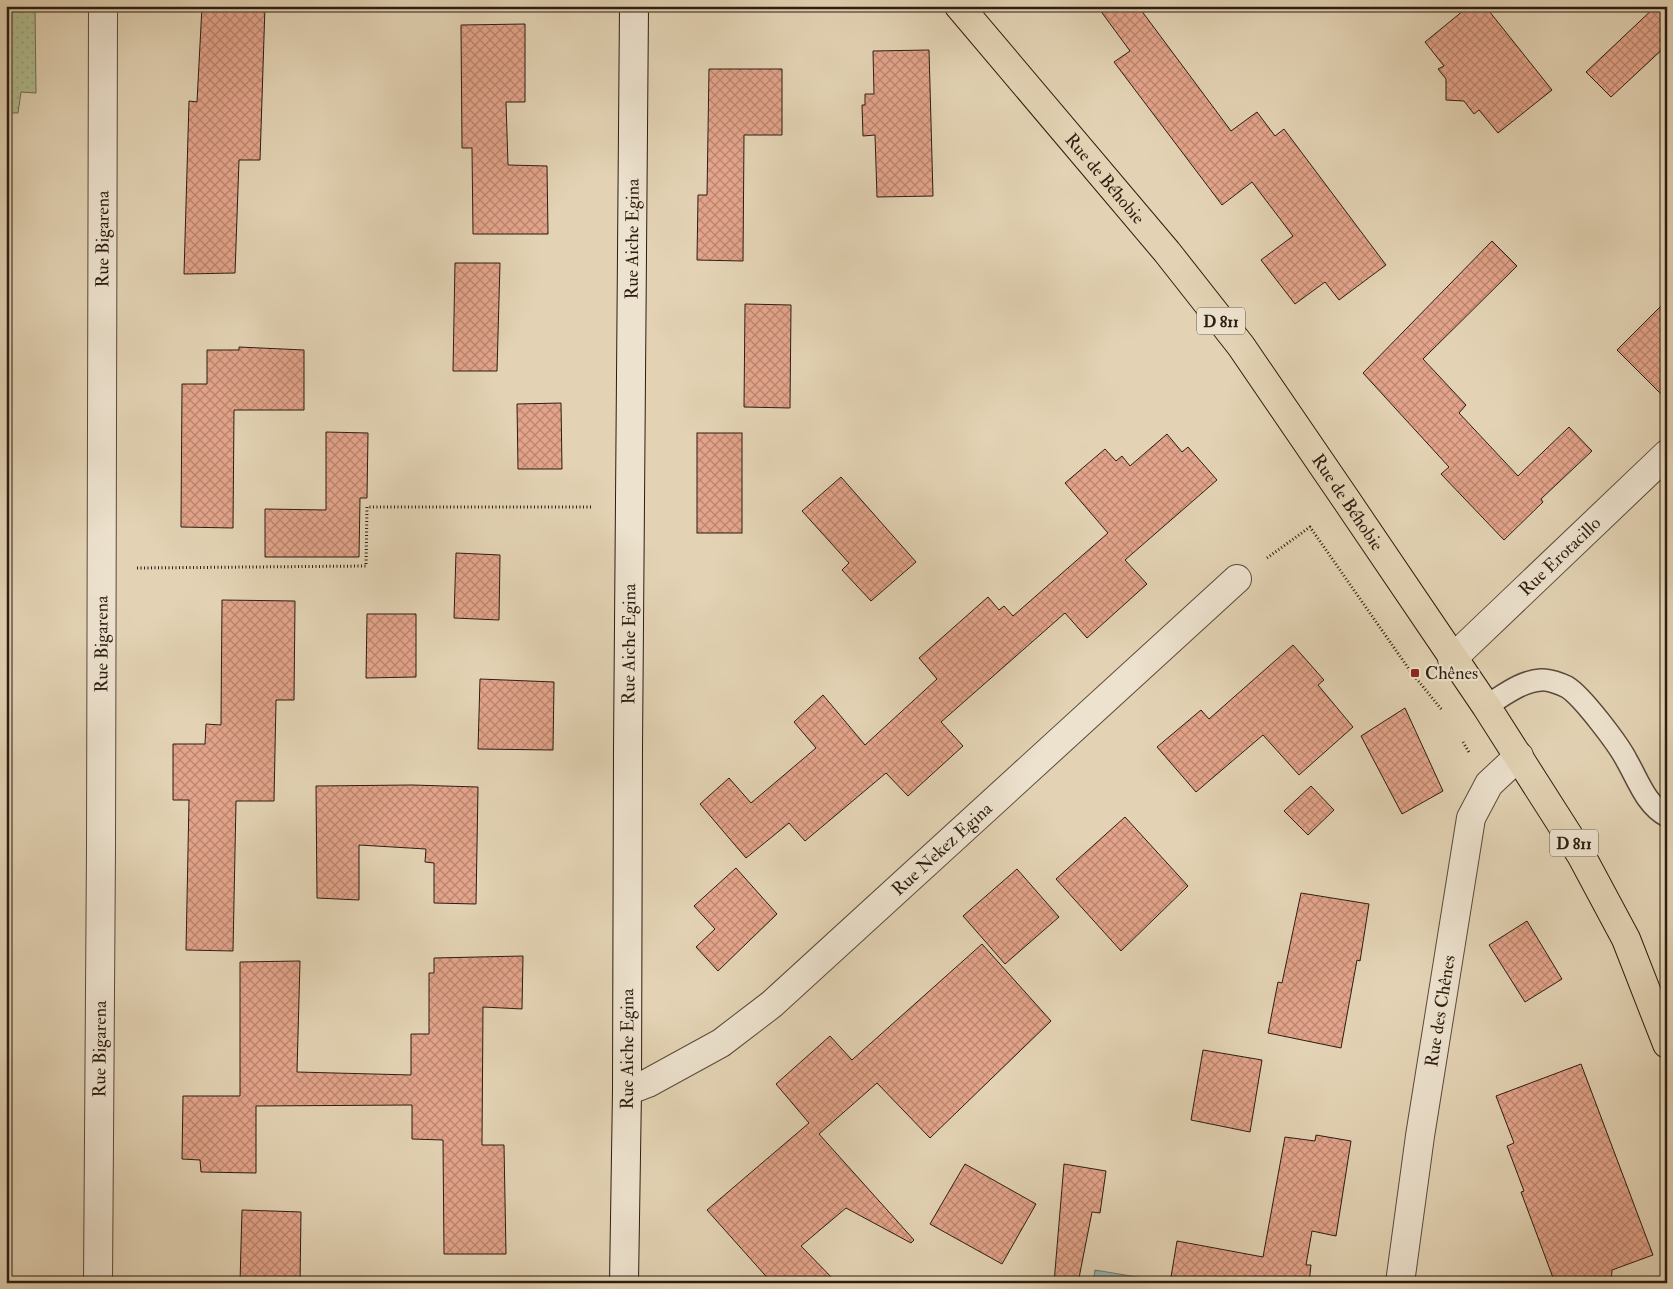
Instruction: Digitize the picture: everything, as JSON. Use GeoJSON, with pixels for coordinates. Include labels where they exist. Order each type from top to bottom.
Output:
{"type":"FeatureCollection","features":[{"type":"Feature","properties":{"kind":"main road","name":"Rue de Béhobie"},"geometry":{"type":"LineString","coordinates":[[959,6],[1168,252],[1240,346],[1452,659],[1486,706],[1582,855],[1626,939],[1667,1044]]}},
{"type":"Feature","properties":{"kind":"street","name":"Rue Bigarena"},"geometry":{"type":"LineString","coordinates":[[98,1283],[103,6]]}},
{"type":"Feature","properties":{"kind":"street","name":"Rue Aiche Egina"},"geometry":{"type":"LineString","coordinates":[[624,1283],[634,6]]}},
{"type":"Feature","properties":{"kind":"street","name":"Rue Erotacillo"},"geometry":{"type":"LineString","coordinates":[[1452,659],[1667,454]]}},
{"type":"Feature","properties":{"kind":"street","name":"Rue Nekez Egina"},"geometry":{"type":"LineString","coordinates":[[627,1091],[648,1083],[721,1042],[772,1004],[1237,579]]}},
{"type":"Feature","properties":{"kind":"street","name":"Rue des Chênes"},"geometry":{"type":"LineString","coordinates":[[1400,1283],[1420,1136],[1471,818],[1489,784],[1519,756]]}},
{"type":"Feature","properties":{"kind":"lane"},"geometry":{"type":"LineString","coordinates":[[1486,706],[1523,684],[1530,682],[1543,680],[1568,688],[1594,714],[1626,759],[1644,794],[1660,813],[1667,816]]}},
{"type":"Feature","properties":{"kind":"path"},"geometry":{"type":"LineString","coordinates":[[102,568],[366,566],[367,507],[630,508]]}},
{"type":"Feature","properties":{"kind":"path"},"geometry":{"type":"LineString","coordinates":[[1237,579],[1310,527],[1411,672],[1445,713]]}},
{"type":"Feature","properties":{"kind":"path"},"geometry":{"type":"LineString","coordinates":[[1460,737],[1489,784]]}},
{"type":"Feature","properties":{"kind":"green space"},"geometry":{"type":"Polygon","coordinates":[[[6,6],[35,6],[36,93],[21,92],[18,113],[6,113],[6,6]]]}},
{"type":"Feature","properties":{"kind":"water"},"geometry":{"type":"Polygon","coordinates":[[[1095,1270],[1143,1278],[1142,1283],[1093,1283],[1095,1270]]]}},
{"type":"Feature","properties":{"kind":"building"},"geometry":{"type":"Polygon","coordinates":[[[202,6],[265,6],[260,160],[239,160],[235,273],[184,274],[189,101],[197,102],[202,6]]]}},
{"type":"Feature","properties":{"kind":"building"},"geometry":{"type":"Polygon","coordinates":[[[1097,6],[1138,6],[1231,131],[1257,112],[1275,136],[1284,129],[1386,265],[1339,300],[1325,282],[1295,304],[1261,260],[1293,236],[1252,182],[1222,205],[1114,62],[1130,51],[1097,6]]]}},
{"type":"Feature","properties":{"kind":"building"},"geometry":{"type":"Polygon","coordinates":[[[1469,6],[1485,6],[1552,90],[1498,133],[1479,110],[1474,114],[1464,101],[1446,100],[1446,79],[1438,69],[1444,66],[1425,42],[1469,6]]]}},
{"type":"Feature","properties":{"kind":"building"},"geometry":{"type":"Polygon","coordinates":[[[1656,6],[1667,6],[1667,45],[1611,97],[1586,72],[1656,6]]]}},
{"type":"Feature","properties":{"kind":"building"},"geometry":{"type":"Polygon","coordinates":[[[525,24],[525,102],[506,102],[508,165],[547,166],[548,234],[473,234],[472,148],[462,148],[461,25],[525,24]]]}},
{"type":"Feature","properties":{"kind":"building"},"geometry":{"type":"Polygon","coordinates":[[[929,50],[933,196],[877,197],[875,135],[863,136],[862,105],[865,105],[865,94],[874,94],[873,51],[929,50]]]}},
{"type":"Feature","properties":{"kind":"building"},"geometry":{"type":"Polygon","coordinates":[[[709,69],[782,69],[782,135],[744,135],[743,261],[697,260],[698,195],[707,195],[709,69]]]}},
{"type":"Feature","properties":{"kind":"building"},"geometry":{"type":"Polygon","coordinates":[[[1492,241],[1517,266],[1423,359],[1466,405],[1459,413],[1518,476],[1569,427],[1592,451],[1541,499],[1543,502],[1504,540],[1441,474],[1449,467],[1363,373],[1492,241]]]}},
{"type":"Feature","properties":{"kind":"building"},"geometry":{"type":"Polygon","coordinates":[[[455,263],[500,263],[497,371],[453,371],[455,263]]]}},
{"type":"Feature","properties":{"kind":"building"},"geometry":{"type":"Polygon","coordinates":[[[1667,300],[1667,400],[1617,350],[1667,300]]]}},
{"type":"Feature","properties":{"kind":"building"},"geometry":{"type":"Polygon","coordinates":[[[745,304],[791,305],[790,408],[744,407],[745,304]]]}},
{"type":"Feature","properties":{"kind":"building"},"geometry":{"type":"Polygon","coordinates":[[[239,347],[304,350],[304,410],[234,410],[233,528],[181,527],[182,384],[207,384],[207,350],[239,350],[239,347]]]}},
{"type":"Feature","properties":{"kind":"building"},"geometry":{"type":"Polygon","coordinates":[[[561,403],[562,469],[518,469],[517,404],[561,403]]]}},
{"type":"Feature","properties":{"kind":"building"},"geometry":{"type":"Polygon","coordinates":[[[326,432],[368,433],[367,498],[360,498],[359,557],[265,557],[265,509],[326,510],[326,432]]]}},
{"type":"Feature","properties":{"kind":"building"},"geometry":{"type":"Polygon","coordinates":[[[697,433],[742,433],[742,533],[697,533],[697,433]]]}},
{"type":"Feature","properties":{"kind":"building"},"geometry":{"type":"Polygon","coordinates":[[[1167,434],[1182,452],[1188,447],[1217,480],[1125,560],[1147,584],[1087,638],[1065,613],[941,722],[963,746],[908,796],[886,773],[805,841],[789,823],[746,858],[700,804],[729,778],[751,803],[816,748],[794,722],[823,695],[865,745],[937,679],[919,658],[988,597],[999,610],[1004,606],[1013,616],[1108,533],[1065,483],[1105,449],[1116,461],[1122,456],[1130,466],[1167,434]]]}},
{"type":"Feature","properties":{"kind":"building"},"geometry":{"type":"Polygon","coordinates":[[[841,477],[916,562],[871,601],[842,570],[849,563],[802,511],[841,477]]]}},
{"type":"Feature","properties":{"kind":"building"},"geometry":{"type":"Polygon","coordinates":[[[456,553],[500,555],[499,620],[454,618],[456,553]]]}},
{"type":"Feature","properties":{"kind":"building"},"geometry":{"type":"Polygon","coordinates":[[[222,600],[295,601],[294,700],[276,700],[274,801],[236,801],[233,951],[186,950],[189,800],[173,800],[173,744],[205,744],[206,724],[221,725],[222,600]]]}},
{"type":"Feature","properties":{"kind":"building"},"geometry":{"type":"Polygon","coordinates":[[[367,614],[416,614],[416,677],[366,678],[367,614]]]}},
{"type":"Feature","properties":{"kind":"building"},"geometry":{"type":"Polygon","coordinates":[[[1293,645],[1324,680],[1318,685],[1353,727],[1299,775],[1263,735],[1196,792],[1157,747],[1201,710],[1209,719],[1293,645]]]}},
{"type":"Feature","properties":{"kind":"building"},"geometry":{"type":"Polygon","coordinates":[[[480,679],[554,682],[553,750],[478,749],[480,679]]]}},
{"type":"Feature","properties":{"kind":"building"},"geometry":{"type":"Polygon","coordinates":[[[1405,708],[1443,791],[1402,814],[1361,736],[1405,708]]]}},
{"type":"Feature","properties":{"kind":"building"},"geometry":{"type":"Polygon","coordinates":[[[412,785],[478,787],[476,904],[434,903],[434,863],[425,862],[426,849],[359,845],[359,900],[317,898],[316,786],[412,785]]]}},
{"type":"Feature","properties":{"kind":"building"},"geometry":{"type":"Polygon","coordinates":[[[1311,786],[1334,810],[1308,835],[1284,811],[1311,786]]]}},
{"type":"Feature","properties":{"kind":"building"},"geometry":{"type":"Polygon","coordinates":[[[1125,817],[1188,886],[1121,951],[1056,879],[1125,817]]]}},
{"type":"Feature","properties":{"kind":"building"},"geometry":{"type":"Polygon","coordinates":[[[736,868],[777,914],[718,971],[696,947],[715,929],[694,906],[736,868]]]}},
{"type":"Feature","properties":{"kind":"building"},"geometry":{"type":"Polygon","coordinates":[[[1017,869],[1059,917],[1005,964],[963,916],[1017,869]]]}},
{"type":"Feature","properties":{"kind":"building"},"geometry":{"type":"Polygon","coordinates":[[[1301,893],[1369,904],[1360,961],[1357,960],[1341,1048],[1268,1033],[1278,982],[1282,983],[1301,893]]]}},
{"type":"Feature","properties":{"kind":"building"},"geometry":{"type":"Polygon","coordinates":[[[1527,921],[1562,979],[1525,1002],[1489,945],[1527,921]]]}},
{"type":"Feature","properties":{"kind":"building"},"geometry":{"type":"Polygon","coordinates":[[[982,944],[1051,1021],[930,1138],[877,1083],[819,1134],[914,1240],[911,1243],[846,1208],[801,1246],[837,1283],[772,1283],[707,1210],[809,1123],[776,1084],[830,1036],[852,1060],[982,944]]]}},
{"type":"Feature","properties":{"kind":"building"},"geometry":{"type":"Polygon","coordinates":[[[523,956],[522,1009],[483,1007],[482,1145],[504,1145],[506,1254],[444,1254],[443,1140],[412,1139],[412,1105],[256,1106],[256,1173],[201,1172],[200,1160],[182,1159],[183,1096],[240,1096],[240,962],[300,961],[297,1072],[411,1075],[411,1034],[429,1034],[429,973],[434,973],[434,958],[523,956]]]}},
{"type":"Feature","properties":{"kind":"building"},"geometry":{"type":"Polygon","coordinates":[[[1203,1050],[1262,1060],[1250,1132],[1191,1120],[1203,1050]]]}},
{"type":"Feature","properties":{"kind":"building"},"geometry":{"type":"Polygon","coordinates":[[[1581,1064],[1653,1255],[1612,1270],[1611,1283],[1555,1283],[1521,1192],[1524,1191],[1507,1146],[1514,1143],[1496,1096],[1581,1064]]]}},
{"type":"Feature","properties":{"kind":"building"},"geometry":{"type":"Polygon","coordinates":[[[1316,1135],[1351,1141],[1336,1236],[1312,1231],[1306,1265],[1311,1265],[1309,1283],[1170,1283],[1177,1241],[1263,1257],[1285,1137],[1315,1141],[1316,1135]]]}},
{"type":"Feature","properties":{"kind":"building"},"geometry":{"type":"Polygon","coordinates":[[[965,1164],[1036,1204],[1002,1264],[930,1224],[965,1164]]]}},
{"type":"Feature","properties":{"kind":"building"},"geometry":{"type":"Polygon","coordinates":[[[1064,1164],[1106,1171],[1100,1213],[1092,1212],[1078,1283],[1054,1283],[1064,1164]]]}},
{"type":"Feature","properties":{"kind":"building"},"geometry":{"type":"Polygon","coordinates":[[[242,1210],[301,1212],[300,1283],[240,1283],[242,1210]]]}},
{"type":"Feature","properties":{"kind":"place","name":"Chênes"},"geometry":{"type":"Point","coordinates":[1415,673]}}]}
